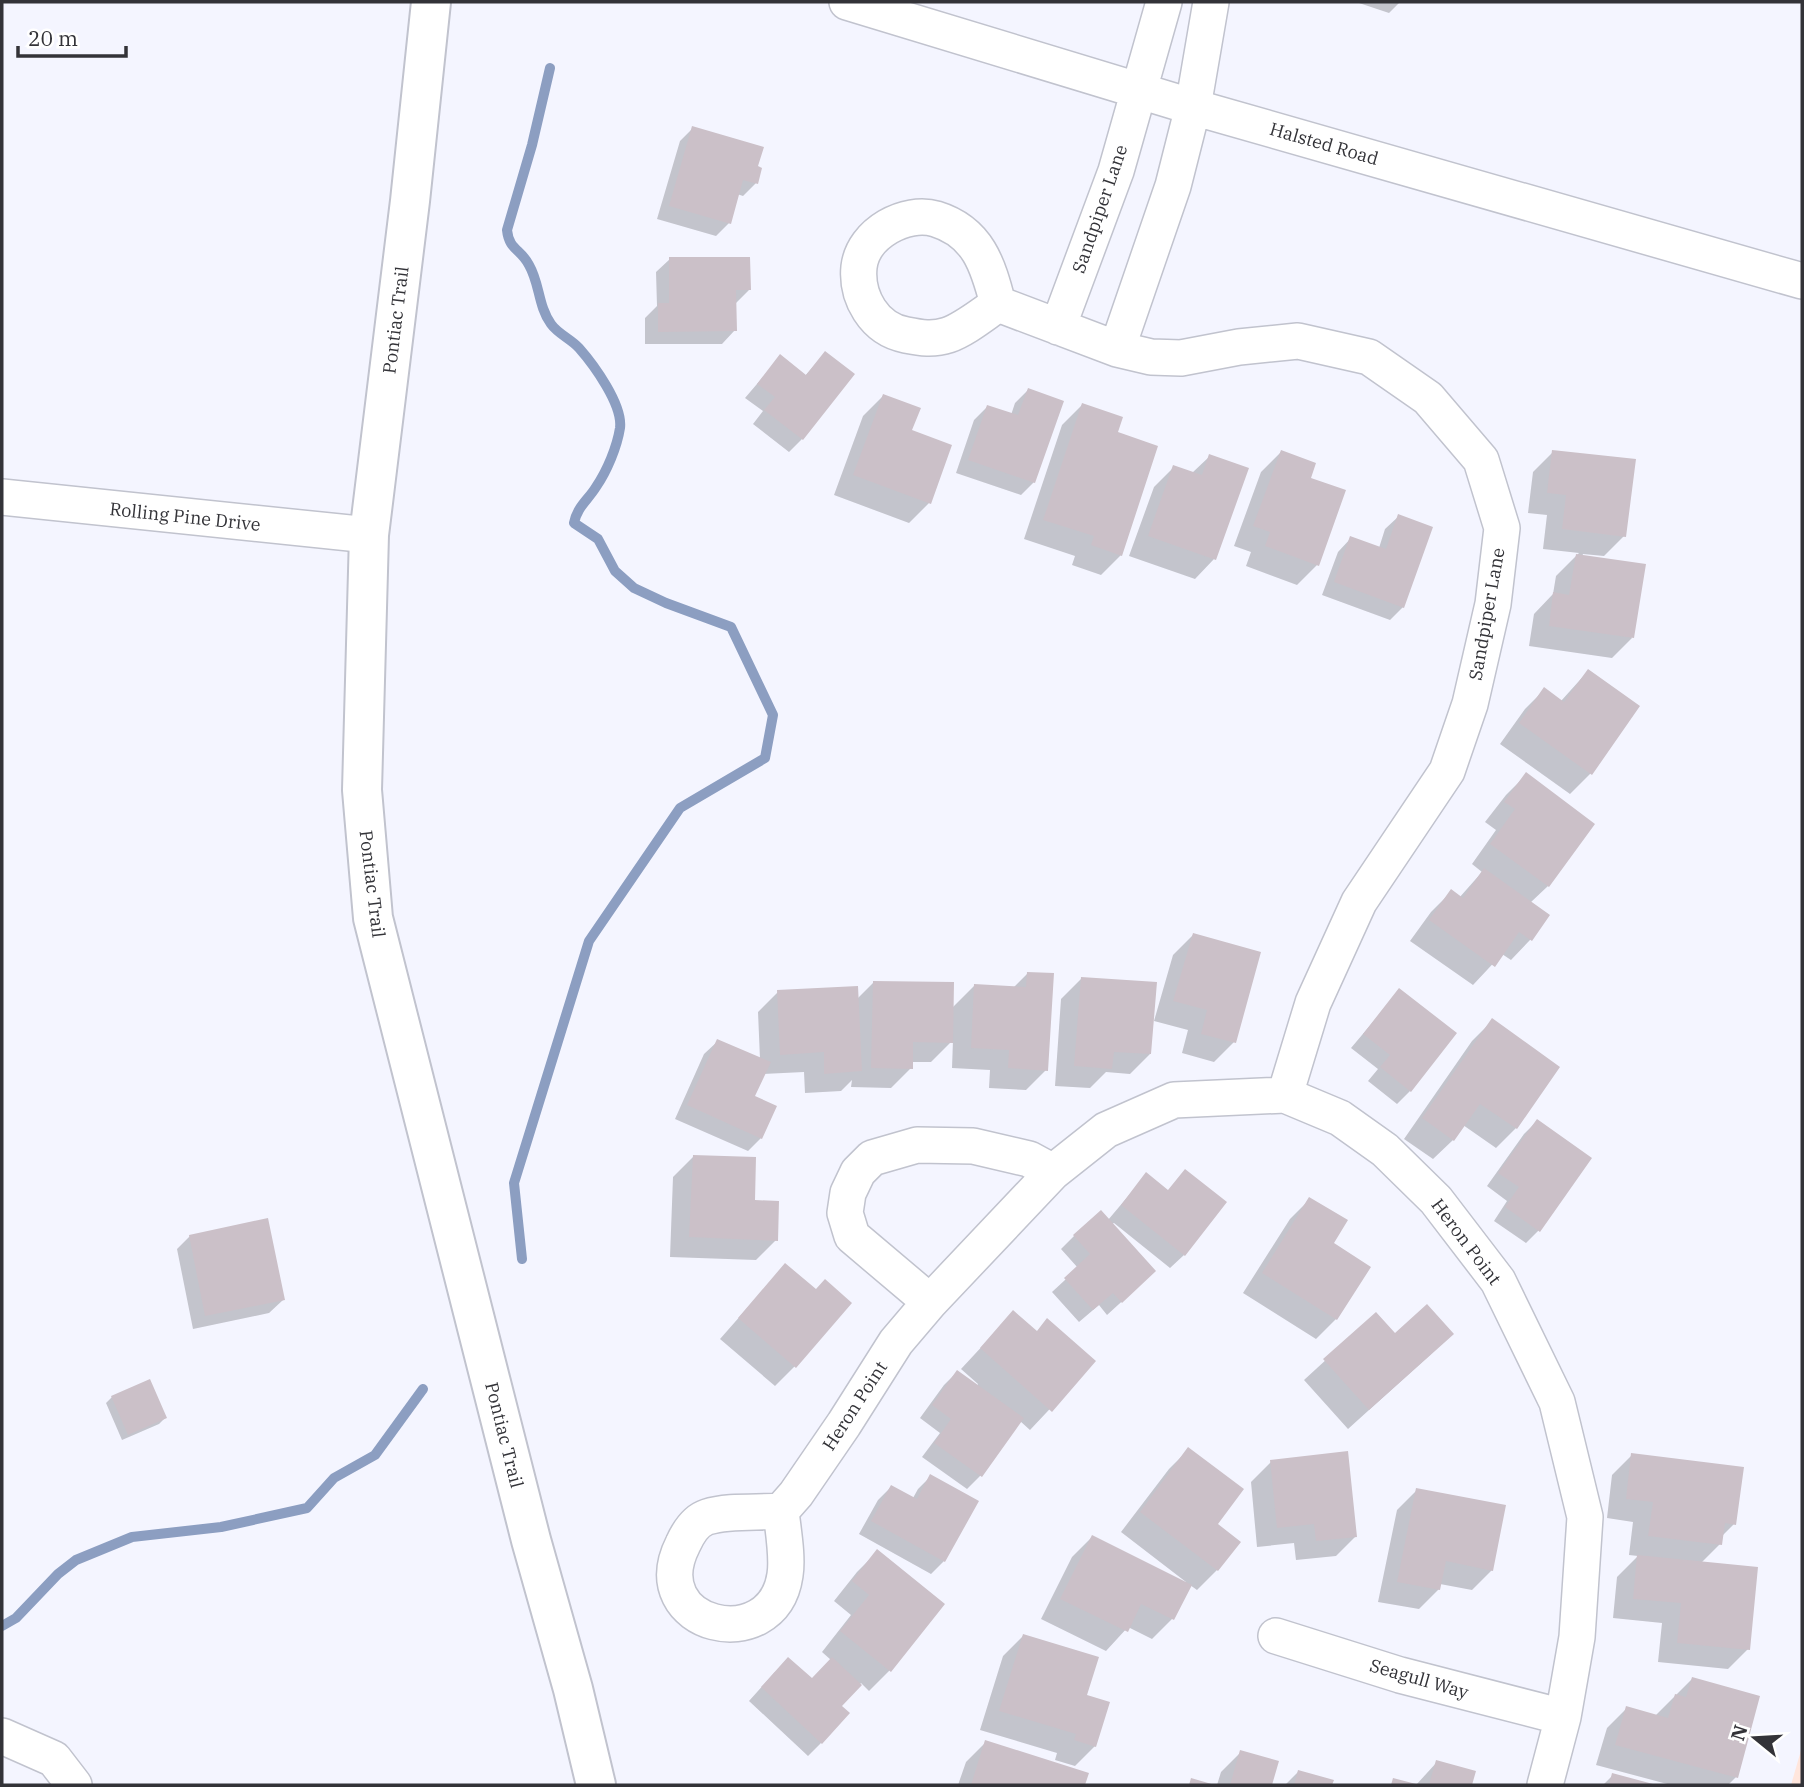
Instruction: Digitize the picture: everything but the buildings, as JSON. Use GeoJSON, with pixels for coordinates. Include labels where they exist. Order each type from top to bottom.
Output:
{"type":"FeatureCollection","features":[{"type":"Feature","properties":{"kind":"main road","name":"Pontiac Trail"},"geometry":{"type":"LineString","coordinates":[[431,2],[410,201],[369,535],[362,790],[373,918],[596,1785]]}},
{"type":"Feature","properties":{"kind":"street","name":"Halsted Road"},"geometry":{"type":"LineString","coordinates":[[846,2],[1193,107],[1802,281]]}},
{"type":"Feature","properties":{"kind":"street","name":"Sandpiper Lane"},"geometry":{"type":"LineString","coordinates":[[1058,327],[1116,171],[1164,2]]}},
{"type":"Feature","properties":{"kind":"street"},"geometry":{"type":"LineString","coordinates":[[1117,349],[1173,186],[1193,107],[1211,2]]}},
{"type":"Feature","properties":{"kind":"street","name":"Sandpiper Lane"},"geometry":{"type":"LineString","coordinates":[[998,304],[1117,349],[1151,357],[1181,358],[1239,347],[1298,341],[1369,357],[1428,398],[1481,460],[1502,528],[1490,616],[1470,704],[1447,771],[1359,902],[1313,1003],[1284,1095]]}},
{"type":"Feature","properties":{"kind":"street","name":"Rolling Pine Drive"},"geometry":{"type":"LineString","coordinates":[[2,497],[369,535]]}},
{"type":"Feature","properties":{"kind":"street","name":"Heron Point"},"geometry":{"type":"LineString","coordinates":[[781,1511],[796,1494],[844,1424],[895,1342],[1053,1172],[1106,1130],[1174,1100],[1284,1095],[1340,1118],[1385,1150],[1436,1200],[1498,1281],[1557,1402],[1585,1517],[1577,1637],[1563,1717],[1545,1785]]}},
{"type":"Feature","properties":{"kind":"street"},"geometry":{"type":"LineString","coordinates":[[930,1302],[852,1236],[845,1213],[848,1193],[858,1172],[872,1158],[917,1145],[973,1146],[1030,1159],[1053,1172]]}},
{"type":"Feature","properties":{"kind":"street","name":"Seagull Way"},"geometry":{"type":"LineString","coordinates":[[1276,1636],[1400,1675],[1563,1717]]}},
{"type":"Feature","properties":{"kind":"street"},"geometry":{"type":"LineString","coordinates":[[2,1736],[54,1759],[74,1785]]}},
{"type":"Feature","properties":{"kind":"shaded area"},"geometry":{"type":"Polygon","coordinates":[[[1802,1747],[1802,1785],[1791,1785],[1802,1747]]]}},
{"type":"Feature","properties":{"kind":"waterway"},"geometry":{"type":"LineString","coordinates":[[522,1259],[514,1183],[589,941],[680,808],[765,758],[773,715],[731,627],[634,588],[615,571],[598,539],[574,523],[580,508],[608,466],[619,435],[620,419],[612,397],[592,364],[576,345],[554,328],[547,317],[533,272],[510,242],[507,230],[532,145],[550,68]]}},
{"type":"Feature","properties":{"kind":"waterway"},"geometry":{"type":"LineString","coordinates":[[2,1626],[16,1618],[58,1574],[76,1560],[132,1537],[221,1527],[307,1508],[334,1478],[375,1455],[423,1389]]}}]}
